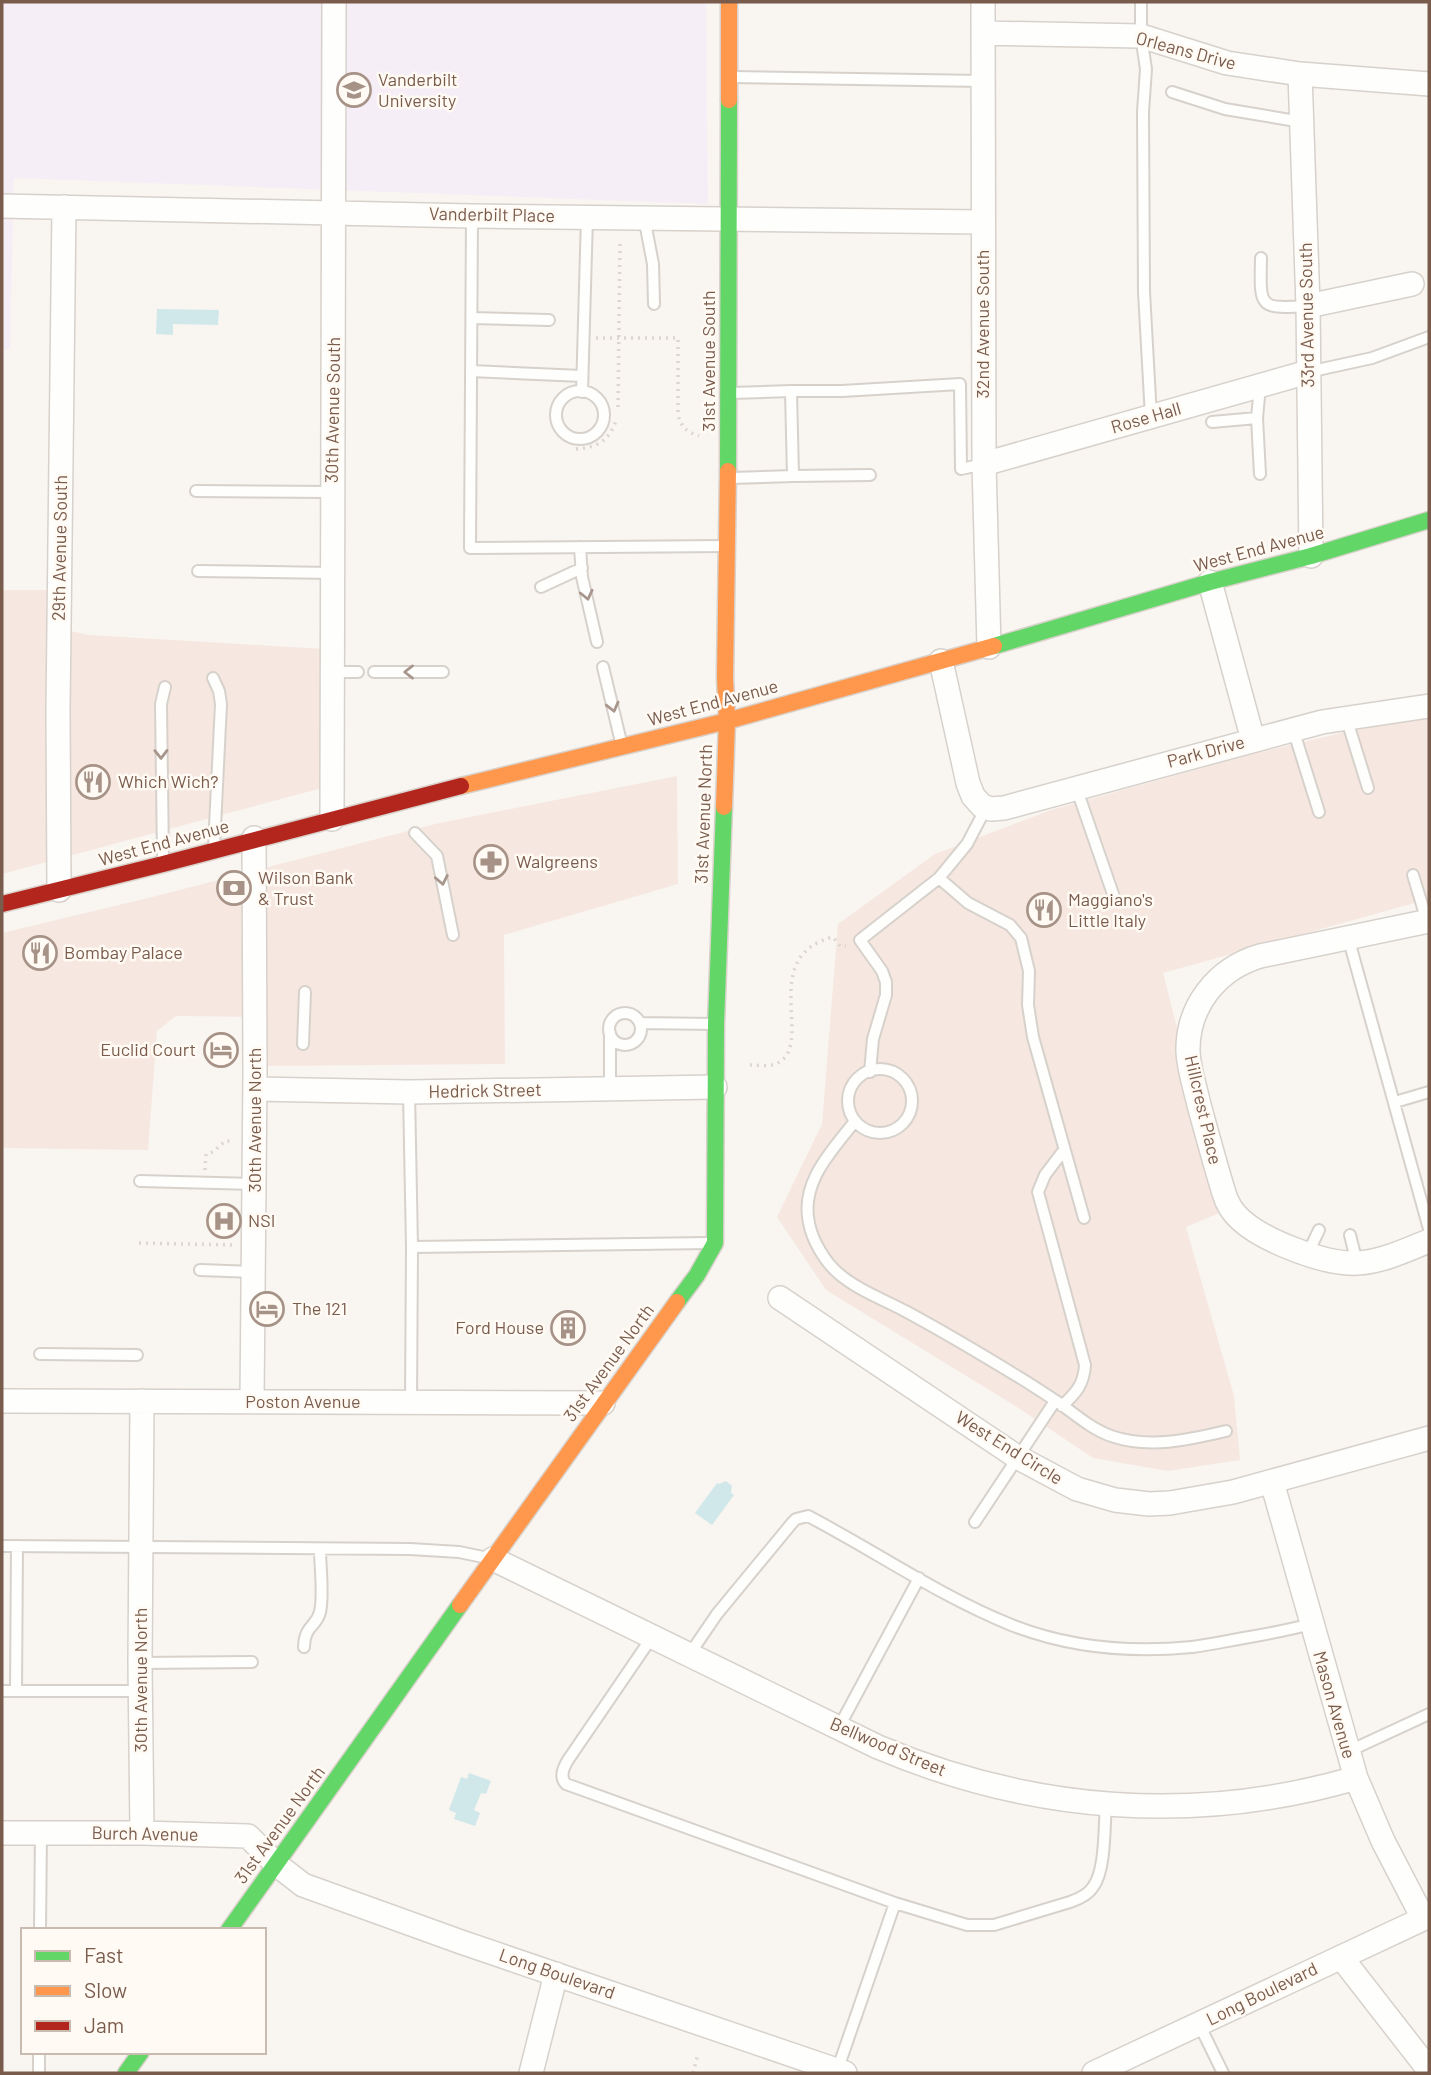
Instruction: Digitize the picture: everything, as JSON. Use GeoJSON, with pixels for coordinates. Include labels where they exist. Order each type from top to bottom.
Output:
{"type":"FeatureCollection","features":[{"type":"Feature","properties":{"kind":"main road","name":"31st Avenue South"},"geometry":{"type":"LineString","coordinates":[[727,720],[725,677],[728,546],[729,2]]}},
{"type":"Feature","properties":{"kind":"main road","name":"West End Avenue"},"geometry":{"type":"LineString","coordinates":[[2,904],[727,720],[1210,582],[1311,556],[1429,520]]}},
{"type":"Feature","properties":{"kind":"main road","name":"31st Avenue North"},"geometry":{"type":"LineString","coordinates":[[230,1928],[697,1276],[715,1243],[716,1024],[727,720]]}},
{"type":"Feature","properties":{"kind":"main road"},"geometry":{"type":"LineString","coordinates":[[127,2073],[141,2054]]}},
{"type":"Feature","properties":{"kind":"street","name":"30th Avenue South"},"geometry":{"type":"LineString","coordinates":[[332,819],[334,2]]}},
{"type":"Feature","properties":{"kind":"street","name":"32nd Avenue South"},"geometry":{"type":"LineString","coordinates":[[983,2],[984,464],[989,647]]}},
{"type":"Feature","properties":{"kind":"street","name":"Orleans Drive"},"geometry":{"type":"LineString","coordinates":[[983,33],[1141,36],[1227,63],[1300,74],[1429,84]]}},
{"type":"Feature","properties":{"kind":"street","name":"33rd Avenue South"},"geometry":{"type":"LineString","coordinates":[[1300,74],[1308,306],[1311,556]]}},
{"type":"Feature","properties":{"kind":"street","name":"Vanderbilt Place"},"geometry":{"type":"LineString","coordinates":[[2,206],[472,216],[983,222]]}},
{"type":"Feature","properties":{"kind":"street","name":"29th Avenue South"},"geometry":{"type":"LineString","coordinates":[[59,890],[58,710],[64,207]]}},
{"type":"Feature","properties":{"kind":"street"},"geometry":{"type":"LineString","coordinates":[[1308,306],[1412,284]]}},
{"type":"Feature","properties":{"kind":"street","name":"Rose Hall"},"geometry":{"type":"LineString","coordinates":[[984,464],[1308,372]]}},
{"type":"Feature","properties":{"kind":"street"},"geometry":{"type":"LineString","coordinates":[[1210,582],[1253,740]]}},
{"type":"Feature","properties":{"kind":"street"},"geometry":{"type":"LineString","coordinates":[[941,661],[968,783],[973,796],[986,808]]}},
{"type":"Feature","properties":{"kind":"street","name":"Park Drive"},"geometry":{"type":"LineString","coordinates":[[986,808],[1004,808],[1293,729],[1346,717],[1429,706]]}},
{"type":"Feature","properties":{"kind":"street","name":"30th Avenue North"},"geometry":{"type":"LineString","coordinates":[[252,1401],[254,838]]}},
{"type":"Feature","properties":{"kind":"street","name":"Hillcrest Place"},"geometry":{"type":"LineString","coordinates":[[1428,921],[1260,957],[1234,966],[1224,973],[1207,993],[1195,1014],[1188,1052],[1192,1079],[1227,1204],[1242,1222],[1255,1231],[1307,1255],[1332,1263],[1357,1263],[1388,1257],[1429,1241]]}},
{"type":"Feature","properties":{"kind":"street","name":"Hedrick Street"},"geometry":{"type":"LineString","coordinates":[[255,1090],[410,1092],[715,1087]]}},
{"type":"Feature","properties":{"kind":"street","name":"West End Circle"},"geometry":{"type":"LineString","coordinates":[[780,1297],[1017,1457],[1077,1489],[1115,1500],[1131,1503],[1170,1503],[1195,1499],[1272,1482],[1429,1438]]}},
{"type":"Feature","properties":{"kind":"street","name":"Poston Avenue"},"geometry":{"type":"LineString","coordinates":[[2,1401],[603,1404]]}},
{"type":"Feature","properties":{"kind":"street","name":"30th Avenue North"},"geometry":{"type":"LineString","coordinates":[[142,1401],[142,1833]]}},
{"type":"Feature","properties":{"kind":"street","name":"Mason Avenue"},"geometry":{"type":"LineString","coordinates":[[1272,1482],[1356,1778],[1383,1841],[1426,1917]]}},
{"type":"Feature","properties":{"kind":"street","name":"Bellwood Street"},"geometry":{"type":"LineString","coordinates":[[493,1559],[918,1764],[1025,1794],[1106,1804],[1222,1805],[1297,1794],[1356,1778]]}},
{"type":"Feature","properties":{"kind":"street","name":"Burch Avenue"},"geometry":{"type":"LineString","coordinates":[[2,1833],[248,1836],[276,1864]]}},
{"type":"Feature","properties":{"kind":"street","name":"Long Boulevard"},"geometry":{"type":"LineString","coordinates":[[276,1864],[303,1885],[841,2072]]}},
{"type":"Feature","properties":{"kind":"street","name":"Long Boulevard"},"geometry":{"type":"LineString","coordinates":[[1094,2073],[1426,1917]]}},
{"type":"Feature","properties":{"kind":"street"},"geometry":{"type":"LineString","coordinates":[[1341,1957],[1429,2070]]}},
{"type":"Feature","properties":{"kind":"street"},"geometry":{"type":"LineString","coordinates":[[531,2073],[556,1974]]}},
{"type":"Feature","properties":{"kind":"lane"},"geometry":{"type":"LineString","coordinates":[[1141,2],[1141,36],[1146,69],[1143,111],[1144,292],[1152,417]]}},
{"type":"Feature","properties":{"kind":"lane"},"geometry":{"type":"LineString","coordinates":[[729,77],[983,81]]}},
{"type":"Feature","properties":{"kind":"lane"},"geometry":{"type":"LineString","coordinates":[[1172,92],[1225,109],[1302,122]]}},
{"type":"Feature","properties":{"kind":"lane"},"geometry":{"type":"LineString","coordinates":[[472,216],[470,548],[728,546]]}},
{"type":"Feature","properties":{"kind":"lane"},"geometry":{"type":"LineString","coordinates":[[582,392],[587,217]]}},
{"type":"Feature","properties":{"kind":"lane"},"geometry":{"type":"LineString","coordinates":[[644,217],[653,264],[654,304]]}},
{"type":"Feature","properties":{"kind":"lane"},"geometry":{"type":"LineString","coordinates":[[1261,258],[1260,288],[1263,299],[1270,306],[1279,308],[1308,306]]}},
{"type":"Feature","properties":{"kind":"lane"},"geometry":{"type":"LineString","coordinates":[[472,318],[549,320]]}},
{"type":"Feature","properties":{"kind":"lane"},"geometry":{"type":"LineString","coordinates":[[1308,372],[1372,358],[1429,337]]}},
{"type":"Feature","properties":{"kind":"lane"},"geometry":{"type":"LineString","coordinates":[[471,371],[582,376]]}},
{"type":"Feature","properties":{"kind":"lane"},"geometry":{"type":"LineString","coordinates":[[728,393],[984,383]]}},
{"type":"Feature","properties":{"kind":"lane"},"geometry":{"type":"LineString","coordinates":[[960,384],[961,469],[984,464]]}},
{"type":"Feature","properties":{"kind":"lane"},"geometry":{"type":"LineString","coordinates":[[1260,386],[1257,418],[1260,474]]}},
{"type":"Feature","properties":{"kind":"lane"},"geometry":{"type":"LineString","coordinates":[[791,391],[793,477]]}},
{"type":"Feature","properties":{"kind":"lane"},"geometry":{"type":"LineString","coordinates":[[582,392],[592,395],[598,401],[603,419],[595,433],[576,444],[561,430],[556,412],[558,404],[566,395],[582,392]]}},
{"type":"Feature","properties":{"kind":"lane"},"geometry":{"type":"LineString","coordinates":[[1212,422],[1257,418]]}},
{"type":"Feature","properties":{"kind":"lane"},"geometry":{"type":"LineString","coordinates":[[728,478],[870,475]]}},
{"type":"Feature","properties":{"kind":"lane"},"geometry":{"type":"LineString","coordinates":[[196,491],[333,492]]}},
{"type":"Feature","properties":{"kind":"lane"},"geometry":{"type":"LineString","coordinates":[[580,547],[597,642]]}},
{"type":"Feature","properties":{"kind":"lane"},"geometry":{"type":"LineString","coordinates":[[541,587],[582,568]]}},
{"type":"Feature","properties":{"kind":"lane"},"geometry":{"type":"LineString","coordinates":[[198,571],[332,573]]}},
{"type":"Feature","properties":{"kind":"lane"},"geometry":{"type":"LineString","coordinates":[[603,667],[622,746]]}},
{"type":"Feature","properties":{"kind":"lane"},"geometry":{"type":"LineString","coordinates":[[332,672],[358,672]]}},
{"type":"Feature","properties":{"kind":"lane"},"geometry":{"type":"LineString","coordinates":[[374,672],[443,672]]}},
{"type":"Feature","properties":{"kind":"lane"},"geometry":{"type":"LineString","coordinates":[[213,677],[221,704],[214,849]]}},
{"type":"Feature","properties":{"kind":"lane"},"geometry":{"type":"LineString","coordinates":[[163,863],[161,704],[165,687]]}},
{"type":"Feature","properties":{"kind":"lane"},"geometry":{"type":"LineString","coordinates":[[1346,717],[1368,788]]}},
{"type":"Feature","properties":{"kind":"lane"},"geometry":{"type":"LineString","coordinates":[[1293,729],[1319,812]]}},
{"type":"Feature","properties":{"kind":"lane"},"geometry":{"type":"LineString","coordinates":[[1076,787],[1114,897]]}},
{"type":"Feature","properties":{"kind":"lane"},"geometry":{"type":"LineString","coordinates":[[870,1072],[873,1039],[886,996],[886,982],[882,971],[860,940],[939,878],[967,844],[986,808]]}},
{"type":"Feature","properties":{"kind":"lane"},"geometry":{"type":"LineString","coordinates":[[415,833],[437,856],[453,935]]}},
{"type":"Feature","properties":{"kind":"lane"},"geometry":{"type":"LineString","coordinates":[[1413,875],[1428,921]]}},
{"type":"Feature","properties":{"kind":"lane"},"geometry":{"type":"LineString","coordinates":[[939,878],[968,904],[1010,925],[1021,938],[1029,971],[1028,1005],[1032,1028],[1084,1218]]}},
{"type":"Feature","properties":{"kind":"lane"},"geometry":{"type":"LineString","coordinates":[[1348,937],[1429,1229]]}},
{"type":"Feature","properties":{"kind":"lane"},"geometry":{"type":"LineString","coordinates":[[303,1044],[305,992]]}},
{"type":"Feature","properties":{"kind":"lane"},"geometry":{"type":"LineString","coordinates":[[621,1014],[633,1015],[641,1028],[635,1041],[623,1045],[615,1040],[610,1033],[610,1027],[614,1018],[621,1014]]}},
{"type":"Feature","properties":{"kind":"lane"},"geometry":{"type":"LineString","coordinates":[[640,1023],[716,1024]]}},
{"type":"Feature","properties":{"kind":"lane"},"geometry":{"type":"LineString","coordinates":[[610,1027],[610,1088]]}},
{"type":"Feature","properties":{"kind":"lane"},"geometry":{"type":"LineString","coordinates":[[884,1070],[902,1078],[909,1087],[912,1107],[902,1125],[884,1133],[873,1133],[855,1121],[848,1101],[850,1090],[856,1081],[870,1072],[884,1070]]}},
{"type":"Feature","properties":{"kind":"lane"},"geometry":{"type":"LineString","coordinates":[[410,1092],[411,1403]]}},
{"type":"Feature","properties":{"kind":"lane"},"geometry":{"type":"LineString","coordinates":[[1395,1102],[1429,1092]]}},
{"type":"Feature","properties":{"kind":"lane"},"geometry":{"type":"LineString","coordinates":[[855,1121],[820,1166],[809,1193],[807,1208],[809,1224],[826,1260],[836,1272],[1017,1376],[1110,1436],[1160,1443],[1226,1431]]}},
{"type":"Feature","properties":{"kind":"lane"},"geometry":{"type":"LineString","coordinates":[[975,1522],[1017,1457],[1058,1403],[1077,1392],[1082,1383],[1085,1365],[1038,1192],[1045,1175],[1065,1150]]}},
{"type":"Feature","properties":{"kind":"lane"},"geometry":{"type":"LineString","coordinates":[[140,1181],[254,1184]]}},
{"type":"Feature","properties":{"kind":"lane"},"geometry":{"type":"LineString","coordinates":[[1307,1255],[1318,1230]]}},
{"type":"Feature","properties":{"kind":"lane"},"geometry":{"type":"LineString","coordinates":[[1350,1235],[1357,1263]]}},
{"type":"Feature","properties":{"kind":"lane"},"geometry":{"type":"LineString","coordinates":[[412,1247],[715,1243]]}},
{"type":"Feature","properties":{"kind":"lane"},"geometry":{"type":"LineString","coordinates":[[200,1270],[254,1272]]}},
{"type":"Feature","properties":{"kind":"lane"},"geometry":{"type":"LineString","coordinates":[[40,1354],[137,1355]]}},
{"type":"Feature","properties":{"kind":"lane"},"geometry":{"type":"LineString","coordinates":[[689,1655],[717,1614],[792,1523],[808,1516],[960,1601],[1007,1623],[1047,1637],[1099,1646],[1157,1649],[1194,1647],[1311,1624]]}},
{"type":"Feature","properties":{"kind":"lane"},"geometry":{"type":"LineString","coordinates":[[2,1546],[459,1552],[493,1559]]}},
{"type":"Feature","properties":{"kind":"lane"},"geometry":{"type":"LineString","coordinates":[[16,1691],[17,1546]]}},
{"type":"Feature","properties":{"kind":"lane"},"geometry":{"type":"LineString","coordinates":[[304,1647],[305,1633],[320,1612],[320,1549]]}},
{"type":"Feature","properties":{"kind":"lane"},"geometry":{"type":"LineString","coordinates":[[839,1727],[919,1578]]}},
{"type":"Feature","properties":{"kind":"lane"},"geometry":{"type":"LineString","coordinates":[[652,1637],[564,1768],[563,1780],[577,1789],[895,1903],[967,1925],[981,1926],[1018,1918],[1079,1899],[1093,1888],[1099,1873],[1106,1804]]}},
{"type":"Feature","properties":{"kind":"lane"},"geometry":{"type":"LineString","coordinates":[[140,1663],[252,1662]]}},
{"type":"Feature","properties":{"kind":"lane"},"geometry":{"type":"LineString","coordinates":[[2,1691],[141,1691]]}},
{"type":"Feature","properties":{"kind":"lane"},"geometry":{"type":"LineString","coordinates":[[1347,1752],[1429,1714]]}},
{"type":"Feature","properties":{"kind":"lane"},"geometry":{"type":"LineString","coordinates":[[40,1928],[41,1833]]}},
{"type":"Feature","properties":{"kind":"lane"},"geometry":{"type":"LineString","coordinates":[[841,2072],[895,1903]]}},
{"type":"Feature","properties":{"kind":"lane"},"geometry":{"type":"LineString","coordinates":[[1199,2024],[1223,2073]]}},
{"type":"Feature","properties":{"kind":"lane"},"geometry":{"type":"LineString","coordinates":[[39,2054],[39,2073]]}},
{"type":"Feature","properties":{"kind":"path"},"geometry":{"type":"LineString","coordinates":[[618,407],[620,239]]}},
{"type":"Feature","properties":{"kind":"path"},"geometry":{"type":"LineString","coordinates":[[583,338],[678,338],[680,424],[699,436]]}},
{"type":"Feature","properties":{"kind":"path"},"geometry":{"type":"LineString","coordinates":[[576,444],[589,448],[600,443],[611,432],[617,418]]}},
{"type":"Feature","properties":{"kind":"path"},"geometry":{"type":"LineString","coordinates":[[750,1065],[775,1064],[788,1054],[791,1039],[791,981],[798,963],[809,949],[833,937],[840,946],[864,945]]}},
{"type":"Feature","properties":{"kind":"path"},"geometry":{"type":"LineString","coordinates":[[205,1182],[206,1154],[214,1152],[225,1141],[239,1142]]}},
{"type":"Feature","properties":{"kind":"path"},"geometry":{"type":"LineString","coordinates":[[139,1243],[254,1246]]}},
{"type":"Feature","properties":{"kind":"path"},"geometry":{"type":"LineString","coordinates":[[693,2073],[698,2054]]}},
{"type":"Feature","properties":{"kind":"shaded area","name":"Vanderbilt University"},"geometry":{"type":"Polygon","coordinates":[[[2,2],[706,2],[708,204],[14,178],[10,349],[2,349],[2,2]]]}},
{"type":"Feature","properties":{"kind":"shaded area"},"geometry":{"type":"Polygon","coordinates":[[[2,590],[51,590],[52,627],[89,635],[325,649],[322,788],[2,874],[2,590]]]}},
{"type":"Feature","properties":{"kind":"shaded area"},"geometry":{"type":"Polygon","coordinates":[[[1429,712],[1429,899],[1163,973],[1224,1211],[1186,1227],[1234,1396],[1240,1460],[1168,1471],[1093,1458],[1017,1407],[826,1290],[777,1217],[822,1124],[838,924],[935,854],[1051,810],[1249,755],[1429,712]]]}},
{"type":"Feature","properties":{"kind":"shaded area"},"geometry":{"type":"Polygon","coordinates":[[[677,776],[678,884],[504,935],[505,1064],[266,1066],[265,1017],[176,1016],[157,1031],[148,1150],[2,1148],[2,933],[435,824],[677,776]]]}},
{"type":"Feature","properties":{"kind":"water"},"geometry":{"type":"Polygon","coordinates":[[[157,309],[219,310],[218,325],[173,324],[173,335],[156,334],[157,309]]]}},
{"type":"Feature","properties":{"kind":"water"},"geometry":{"type":"Polygon","coordinates":[[[726,1481],[732,1486],[731,1493],[734,1495],[712,1525],[695,1513],[717,1483],[726,1481]]]}},
{"type":"Feature","properties":{"kind":"water"},"geometry":{"type":"Polygon","coordinates":[[[469,1773],[491,1781],[486,1794],[481,1793],[474,1810],[480,1813],[475,1826],[454,1819],[456,1813],[449,1810],[461,1777],[467,1779],[469,1773]]]}},
{"type":"Feature","properties":{"kind":"traffic: fast"},"geometry":{"type":"LineString","coordinates":[[728,471],[729,100]]}},
{"type":"Feature","properties":{"kind":"traffic: fast"},"geometry":{"type":"LineString","coordinates":[[994,646],[1429,520]]}},
{"type":"Feature","properties":{"kind":"traffic: fast"},"geometry":{"type":"LineString","coordinates":[[677,1302],[697,1275],[715,1243],[716,1024],[724,807]]}},
{"type":"Feature","properties":{"kind":"traffic: fast"},"geometry":{"type":"LineString","coordinates":[[230,1928],[460,1605]]}},
{"type":"Feature","properties":{"kind":"traffic: fast"},"geometry":{"type":"LineString","coordinates":[[126,2073],[140,2054]]}},
{"type":"Feature","properties":{"kind":"traffic: slow"},"geometry":{"type":"LineString","coordinates":[[729,2],[729,100]]}},
{"type":"Feature","properties":{"kind":"traffic: slow"},"geometry":{"type":"LineString","coordinates":[[724,807],[728,471]]}},
{"type":"Feature","properties":{"kind":"traffic: slow"},"geometry":{"type":"LineString","coordinates":[[461,786],[727,721],[994,646]]}},
{"type":"Feature","properties":{"kind":"traffic: slow"},"geometry":{"type":"LineString","coordinates":[[460,1605],[677,1302]]}},
{"type":"Feature","properties":{"kind":"traffic: jam"},"geometry":{"type":"LineString","coordinates":[[2,904],[461,786]]}},
{"type":"Feature","properties":{"kind":"place","name":"Vanderbilt University"},"geometry":{"type":"Point","coordinates":[354,90]}},
{"type":"Feature","properties":{"kind":"place","name":"Which Wich?"},"geometry":{"type":"Point","coordinates":[93,782]}},
{"type":"Feature","properties":{"kind":"place","name":"Walgreens"},"geometry":{"type":"Point","coordinates":[491,862]}},
{"type":"Feature","properties":{"kind":"place","name":"Wilson Bank & Trust"},"geometry":{"type":"Point","coordinates":[234,888]}},
{"type":"Feature","properties":{"kind":"place","name":"Maggiano's Little Italy"},"geometry":{"type":"Point","coordinates":[1044,910]}},
{"type":"Feature","properties":{"kind":"place","name":"Bombay Palace"},"geometry":{"type":"Point","coordinates":[40,953]}},
{"type":"Feature","properties":{"kind":"place","name":"Euclid Court"},"geometry":{"type":"Point","coordinates":[221,1050]}},
{"type":"Feature","properties":{"kind":"place","name":"NSI"},"geometry":{"type":"Point","coordinates":[224,1221]}},
{"type":"Feature","properties":{"kind":"place","name":"The 121"},"geometry":{"type":"Point","coordinates":[267,1309]}},
{"type":"Feature","properties":{"kind":"place","name":"Ford House"},"geometry":{"type":"Point","coordinates":[568,1328]}}]}
